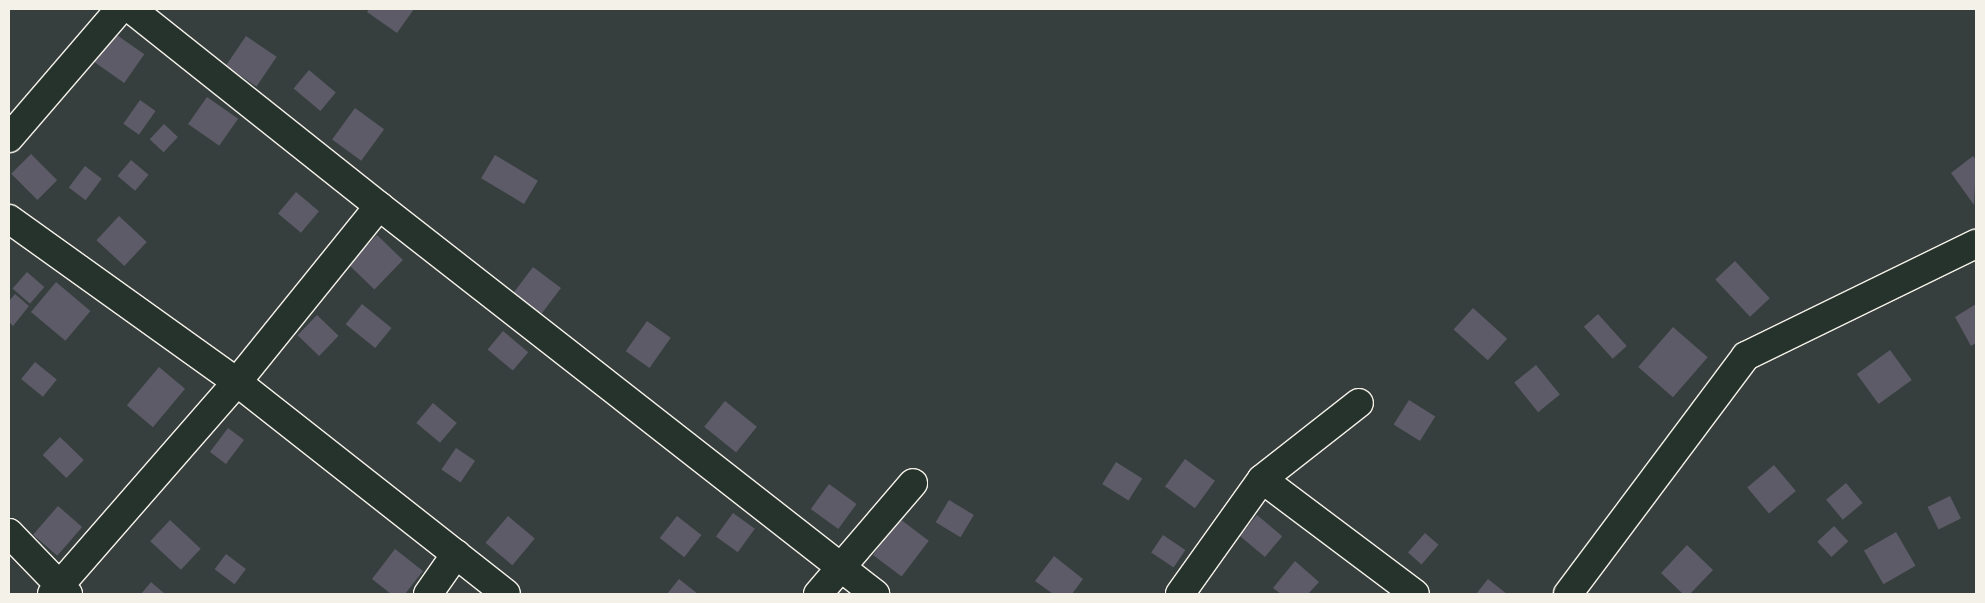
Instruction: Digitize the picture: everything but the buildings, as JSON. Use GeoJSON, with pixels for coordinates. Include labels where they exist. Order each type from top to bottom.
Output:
{"type":"FeatureCollection","features":[{"type":"Feature","properties":{"kind":"street"},"geometry":{"type":"LineString","coordinates":[[9,138],[120,9]]}},
{"type":"Feature","properties":{"kind":"street"},"geometry":{"type":"LineString","coordinates":[[131,9],[379,206],[875,594]]}},
{"type":"Feature","properties":{"kind":"street"},"geometry":{"type":"LineString","coordinates":[[9,533],[59,592],[237,382],[379,206]]}},
{"type":"Feature","properties":{"kind":"street"},"geometry":{"type":"LineString","coordinates":[[9,219],[237,382],[506,594]]}},
{"type":"Feature","properties":{"kind":"street"},"geometry":{"type":"LineString","coordinates":[[1568,594],[1746,356],[1976,244]]}},
{"type":"Feature","properties":{"kind":"street"},"geometry":{"type":"LineString","coordinates":[[1180,594],[1262,479],[1359,403]]}},
{"type":"Feature","properties":{"kind":"street"},"geometry":{"type":"LineString","coordinates":[[1262,479],[1415,594]]}},
{"type":"Feature","properties":{"kind":"street"},"geometry":{"type":"LineString","coordinates":[[818,594],[913,483]]}},
{"type":"Feature","properties":{"kind":"street"},"geometry":{"type":"LineString","coordinates":[[428,594],[456,554]]}}]}
